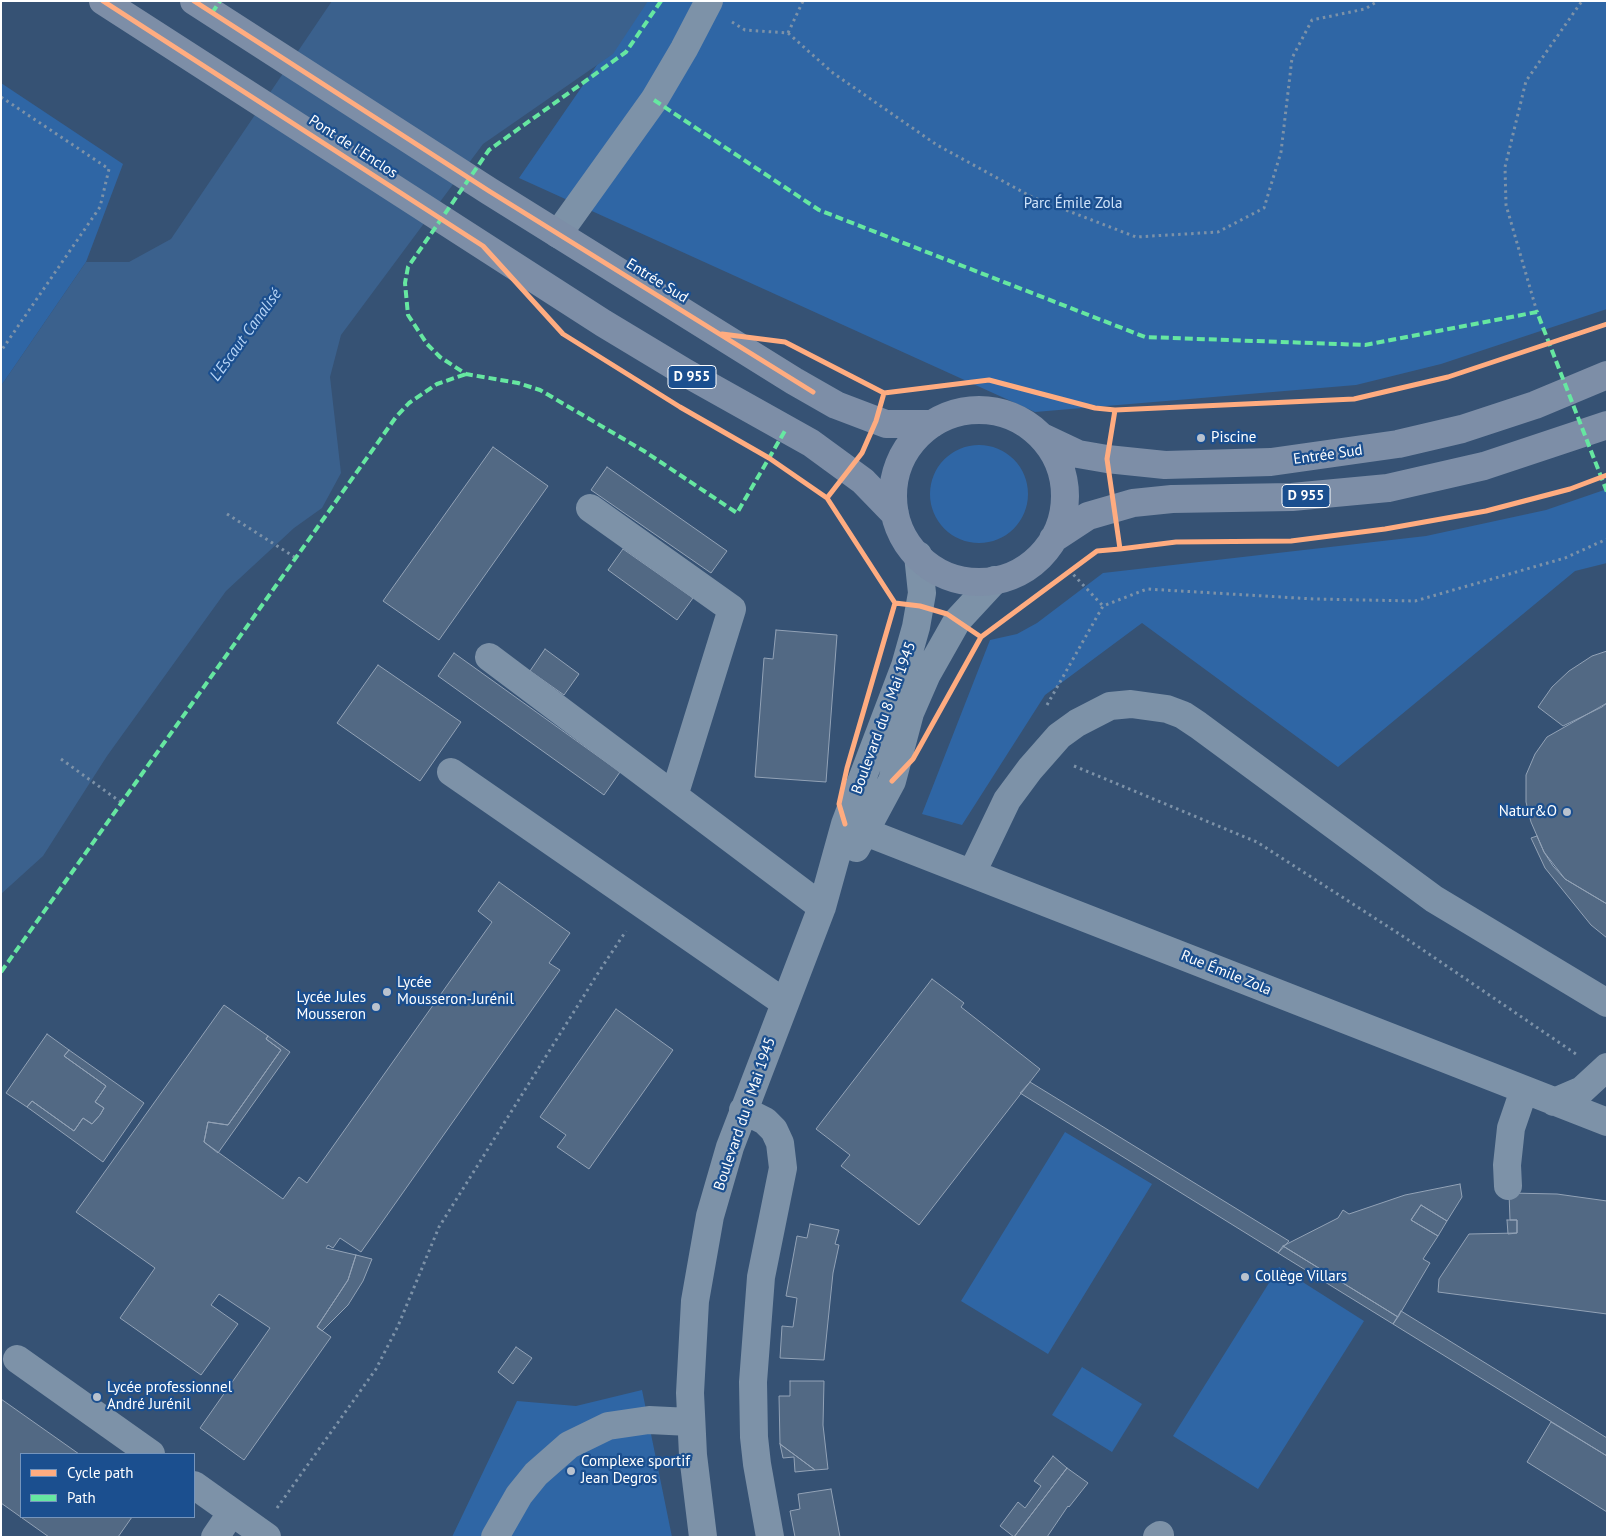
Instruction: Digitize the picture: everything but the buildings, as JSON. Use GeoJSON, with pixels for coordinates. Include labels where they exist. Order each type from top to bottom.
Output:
{"type":"FeatureCollection","features":[{"type":"Feature","properties":{"kind":"main road","name":"Pont de l'Enclos"},"geometry":{"type":"LineString","coordinates":[[103,1],[483,246],[686,374],[811,442],[863,481],[895,514]]}},
{"type":"Feature","properties":{"kind":"main road","name":"Entrée Sud"},"geometry":{"type":"LineString","coordinates":[[194,1],[489,191],[794,381],[836,405],[886,424],[932,424]]}},
{"type":"Feature","properties":{"kind":"main road","name":"Entrée Sud"},"geometry":{"type":"LineString","coordinates":[[1042,437],[1078,454],[1107,460],[1164,465],[1271,462],[1398,444],[1462,429],[1535,405],[1607,375]]}},
{"type":"Feature","properties":{"kind":"main road"},"geometry":{"type":"LineString","coordinates":[[983,410],[1009,415],[1032,428],[1042,437],[1056,457],[1064,480],[1065,504],[1053,539],[1028,566],[1007,577],[995,580],[971,581],[948,576],[918,556],[904,536],[895,514],[894,488],[900,463],[913,441],[932,424],[956,413],[983,410]]}},
{"type":"Feature","properties":{"kind":"main road","name":"D 955"},"geometry":{"type":"LineString","coordinates":[[1053,539],[1088,516],[1133,502],[1172,499],[1292,497],[1388,488],[1484,466],[1607,426]]}},
{"type":"Feature","properties":{"kind":"street"},"geometry":{"type":"LineString","coordinates":[[558,234],[659,93],[708,3]]}},
{"type":"Feature","properties":{"kind":"street"},"geometry":{"type":"LineString","coordinates":[[590,508],[732,609],[674,796]]}},
{"type":"Feature","properties":{"kind":"street","name":"Boulevard du 8 Mai 1945"},"geometry":{"type":"LineString","coordinates":[[703,1537],[696,1489],[690,1422],[692,1332],[702,1257],[719,1182],[744,1110],[822,907],[855,828],[916,627],[922,594],[921,570],[918,556]]}},
{"type":"Feature","properties":{"kind":"street","name":"Boulevard du 8 Mai 1945"},"geometry":{"type":"LineString","coordinates":[[855,828],[892,781],[910,713],[927,674],[957,621],[995,580]]}},
{"type":"Feature","properties":{"kind":"street"},"geometry":{"type":"LineString","coordinates":[[489,657],[822,907]]}},
{"type":"Feature","properties":{"kind":"street"},"geometry":{"type":"LineString","coordinates":[[972,873],[1007,800],[1030,769],[1059,736],[1077,722],[1110,706],[1131,704],[1167,709],[1183,716],[1434,899],[1607,1003]]}},
{"type":"Feature","properties":{"kind":"street"},"geometry":{"type":"LineString","coordinates":[[451,772],[784,1004]]}},
{"type":"Feature","properties":{"kind":"street","name":"Rue Émile Zola"},"geometry":{"type":"LineString","coordinates":[[855,828],[1607,1122]]}},
{"type":"Feature","properties":{"kind":"street"},"geometry":{"type":"LineString","coordinates":[[1554,1102],[1582,1090],[1604,1070]]}},
{"type":"Feature","properties":{"kind":"street"},"geometry":{"type":"LineString","coordinates":[[1508,1186],[1507,1164],[1512,1128],[1524,1090]]}},
{"type":"Feature","properties":{"kind":"street"},"geometry":{"type":"LineString","coordinates":[[744,1110],[765,1121],[774,1130],[780,1143],[783,1168],[761,1277],[753,1382],[757,1464],[770,1537]]}},
{"type":"Feature","properties":{"kind":"street"},"geometry":{"type":"LineString","coordinates":[[17,1359],[150,1453]]}},
{"type":"Feature","properties":{"kind":"street"},"geometry":{"type":"LineString","coordinates":[[495,1537],[514,1503],[536,1474],[569,1445],[608,1426],[649,1420],[690,1422]]}},
{"type":"Feature","properties":{"kind":"street"},"geometry":{"type":"LineString","coordinates":[[195,1486],[263,1534]]}},
{"type":"Feature","properties":{"kind":"street"},"geometry":{"type":"LineString","coordinates":[[215,1537],[232,1512]]}},
{"type":"Feature","properties":{"kind":"path"},"geometry":{"type":"LineString","coordinates":[[788,33],[803,1]]}},
{"type":"Feature","properties":{"kind":"path"},"geometry":{"type":"LineString","coordinates":[[708,3],[745,30],[788,33],[833,74],[938,146],[1032,197],[1136,237],[1218,232],[1264,208],[1281,152],[1292,58],[1312,20],[1365,8],[1378,1]]}},
{"type":"Feature","properties":{"kind":"path"},"geometry":{"type":"LineString","coordinates":[[1537,312],[1506,205],[1505,167],[1526,81],[1582,1]]}},
{"type":"Feature","properties":{"kind":"path"},"geometry":{"type":"LineString","coordinates":[[1,97],[109,169],[100,207],[1,351]]}},
{"type":"Feature","properties":{"kind":"path"},"geometry":{"type":"LineString","coordinates":[[227,514],[296,558]]}},
{"type":"Feature","properties":{"kind":"path"},"geometry":{"type":"LineString","coordinates":[[1604,1070],[1257,842],[1075,768],[1044,710],[1102,606],[1147,589],[1314,600],[1415,600],[1565,558],[1607,539]]}},
{"type":"Feature","properties":{"kind":"path"},"geometry":{"type":"LineString","coordinates":[[1062,576],[1076,566]]}},
{"type":"Feature","properties":{"kind":"path"},"geometry":{"type":"LineString","coordinates":[[1069,570],[1102,606]]}},
{"type":"Feature","properties":{"kind":"path"},"geometry":{"type":"LineString","coordinates":[[61,759],[122,803]]}},
{"type":"Feature","properties":{"kind":"path"},"geometry":{"type":"LineString","coordinates":[[263,1534],[376,1369],[398,1326],[439,1227],[600,970],[644,906]]}},
{"type":"Feature","properties":{"kind":"green space","name":"Parc Émile Zola"},"geometry":{"type":"Polygon","coordinates":[[[641,1],[1607,1],[1607,309],[1441,364],[1356,385],[1035,412],[519,178],[641,1]]]}},
{"type":"Feature","properties":{"kind":"green space"},"geometry":{"type":"Polygon","coordinates":[[[1,83],[123,164],[86,262],[1,386],[1,83]]]}},
{"type":"Feature","properties":{"kind":"green space"},"geometry":{"type":"Polygon","coordinates":[[[979,445],[998,449],[1014,459],[1024,475],[1028,494],[1024,513],[1014,529],[998,539],[979,543],[960,539],[944,529],[934,513],[930,494],[934,475],[944,459],[960,449],[979,445]]]}},
{"type":"Feature","properties":{"kind":"green space"},"geometry":{"type":"Polygon","coordinates":[[[1607,489],[1607,563],[1575,571],[1338,767],[1142,623],[1045,695],[962,825],[922,814],[990,640],[1017,634],[1037,623],[1103,573],[1426,536],[1546,510],[1607,489]]]}},
{"type":"Feature","properties":{"kind":"green space"},"geometry":{"type":"Polygon","coordinates":[[[1065,1132],[1152,1184],[1048,1354],[961,1301],[1065,1132]]]}},
{"type":"Feature","properties":{"kind":"green space"},"geometry":{"type":"Polygon","coordinates":[[[1279,1267],[1364,1321],[1258,1489],[1173,1436],[1279,1267]]]}},
{"type":"Feature","properties":{"kind":"green space"},"geometry":{"type":"Polygon","coordinates":[[[1082,1367],[1142,1404],[1112,1452],[1052,1415],[1082,1367]]]}},
{"type":"Feature","properties":{"kind":"green space","name":"Complexe sportif Jean Degros"},"geometry":{"type":"Polygon","coordinates":[[[642,1390],[672,1537],[452,1537],[517,1401],[576,1406],[642,1390]]]}},
{"type":"Feature","properties":{"kind":"water","name":"L'Escaut Canalisé"},"geometry":{"type":"Polygon","coordinates":[[[332,1],[648,1],[613,54],[483,144],[341,335],[330,377],[341,473],[322,508],[294,528],[226,591],[107,756],[43,856],[1,894],[1,386],[86,262],[129,262],[171,239],[332,1]]]}},
{"type":"Feature","properties":{"kind":"marked path"},"geometry":{"type":"LineString","coordinates":[[212,13],[220,1]]}},
{"type":"Feature","properties":{"kind":"marked path"},"geometry":{"type":"LineString","coordinates":[[661,1],[626,52],[489,150],[408,267],[405,283],[408,315],[427,344],[440,357],[466,374],[518,383],[540,390],[644,451],[737,513],[786,429]]}},
{"type":"Feature","properties":{"kind":"marked path"},"geometry":{"type":"LineString","coordinates":[[654,100],[819,210],[1145,337],[1365,345],[1537,312],[1607,492]]}},
{"type":"Feature","properties":{"kind":"marked path"},"geometry":{"type":"LineString","coordinates":[[1,972],[396,417],[409,403],[437,384],[466,374]]}},
{"type":"Feature","properties":{"kind":"cycle path"},"geometry":{"type":"LineString","coordinates":[[103,1],[483,246],[563,334],[680,407],[769,458],[827,498]]}},
{"type":"Feature","properties":{"kind":"cycle path"},"geometry":{"type":"LineString","coordinates":[[194,1],[489,191],[813,392]]}},
{"type":"Feature","properties":{"kind":"cycle path"},"geometry":{"type":"LineString","coordinates":[[1115,410],[1107,459],[1120,549],[1097,551],[981,637],[947,614],[920,606],[895,603],[827,498],[862,453],[876,421],[884,393],[989,380],[1095,408],[1115,410],[1354,399],[1448,377],[1607,324]]}},
{"type":"Feature","properties":{"kind":"cycle path"},"geometry":{"type":"LineString","coordinates":[[722,334],[785,342],[884,393]]}},
{"type":"Feature","properties":{"kind":"cycle path"},"geometry":{"type":"LineString","coordinates":[[1120,549],[1176,542],[1291,541],[1385,529],[1486,511],[1570,489],[1607,475]]}},
{"type":"Feature","properties":{"kind":"cycle path"},"geometry":{"type":"LineString","coordinates":[[845,824],[839,804],[847,768],[895,603]]}},
{"type":"Feature","properties":{"kind":"cycle path"},"geometry":{"type":"LineString","coordinates":[[892,781],[913,759],[981,637]]}},
{"type":"Feature","properties":{"kind":"place","name":"Piscine"},"geometry":{"type":"Point","coordinates":[1201,438]}},
{"type":"Feature","properties":{"kind":"place","name":"Natur&O"},"geometry":{"type":"Point","coordinates":[1567,812]}},
{"type":"Feature","properties":{"kind":"place","name":"Lycée Mousseron-Jurénil"},"geometry":{"type":"Point","coordinates":[387,992]}},
{"type":"Feature","properties":{"kind":"place","name":"Lycée Jules Mousseron"},"geometry":{"type":"Point","coordinates":[376,1007]}},
{"type":"Feature","properties":{"kind":"place","name":"Collège Villars"},"geometry":{"type":"Point","coordinates":[1245,1277]}},
{"type":"Feature","properties":{"kind":"place","name":"Lycée professionnel André Jurénil"},"geometry":{"type":"Point","coordinates":[97,1397]}},
{"type":"Feature","properties":{"kind":"place","name":"Complexe sportif Jean Degros"},"geometry":{"type":"Point","coordinates":[571,1471]}}]}
